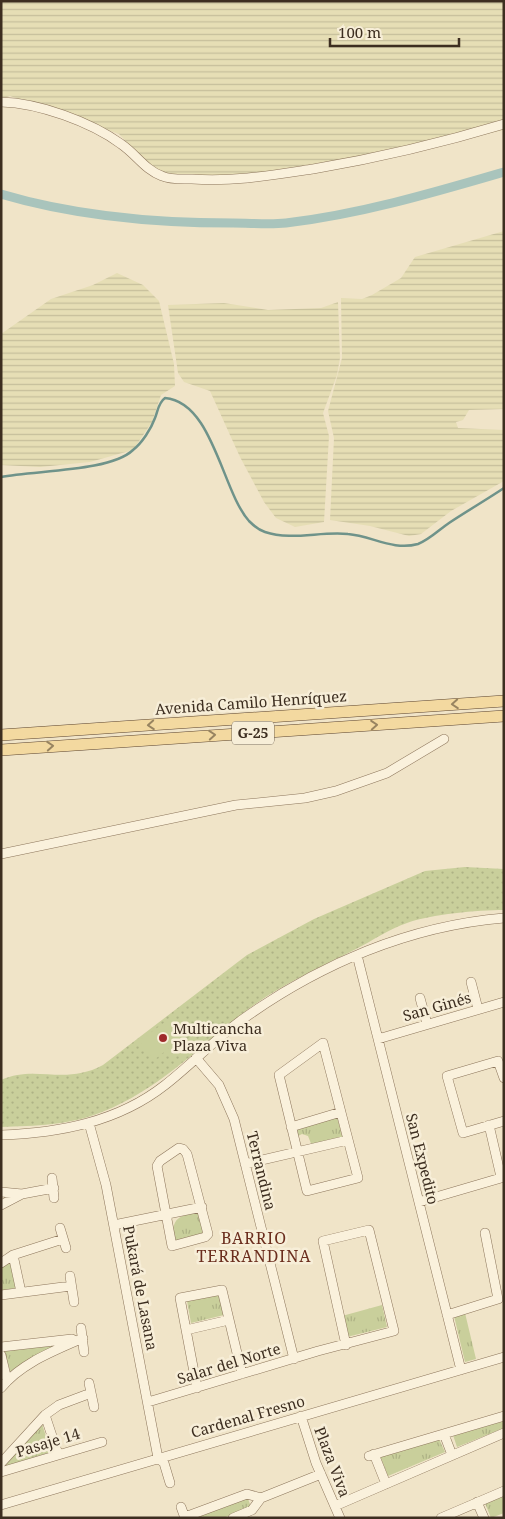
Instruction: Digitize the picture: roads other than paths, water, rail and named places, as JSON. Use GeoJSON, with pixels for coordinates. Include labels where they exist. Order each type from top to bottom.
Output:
{"type":"FeatureCollection","features":[{"type":"Feature","properties":{"kind":"main road","name":"Avenida Camilo Henríquez"},"geometry":{"type":"LineString","coordinates":[[1,736],[504,701]]}},
{"type":"Feature","properties":{"kind":"main road","name":"Avenida Camilo Henríquez"},"geometry":{"type":"LineString","coordinates":[[7,749],[504,716]]}},
{"type":"Feature","properties":{"kind":"street"},"geometry":{"type":"LineString","coordinates":[[1,102],[18,102],[72,118],[105,133],[123,145],[139,161],[164,177],[213,180],[274,175],[376,158],[504,124]]}},
{"type":"Feature","properties":{"kind":"street"},"geometry":{"type":"LineString","coordinates":[[1,854],[236,805],[305,798],[328,793],[387,773],[444,738]]}},
{"type":"Feature","properties":{"kind":"street"},"geometry":{"type":"LineString","coordinates":[[1,756],[7,749]]}},
{"type":"Feature","properties":{"kind":"street"},"geometry":{"type":"LineString","coordinates":[[1,1134],[42,1133],[88,1124],[120,1112],[150,1095],[226,1032],[260,1008],[303,982],[357,955],[430,929],[504,918]]}},
{"type":"Feature","properties":{"kind":"street","name":"San Expedito"},"geometry":{"type":"LineString","coordinates":[[357,955],[461,1370]]}},
{"type":"Feature","properties":{"kind":"street"},"geometry":{"type":"LineString","coordinates":[[471,982],[478,1009]]}},
{"type":"Feature","properties":{"kind":"street"},"geometry":{"type":"LineString","coordinates":[[420,998],[427,1024]]}},
{"type":"Feature","properties":{"kind":"street","name":"San Ginés"},"geometry":{"type":"LineString","coordinates":[[378,1039],[504,1002]]}},
{"type":"Feature","properties":{"kind":"street"},"geometry":{"type":"LineString","coordinates":[[323,1043],[341,1112],[358,1178],[307,1191],[279,1075],[323,1043]]}},
{"type":"Feature","properties":{"kind":"street","name":"Terrandina"},"geometry":{"type":"LineString","coordinates":[[196,1058],[213,1077],[227,1102],[245,1164],[294,1358]]}},
{"type":"Feature","properties":{"kind":"street"},"geometry":{"type":"LineString","coordinates":[[504,1078],[498,1061],[447,1076],[463,1134],[504,1121]]}},
{"type":"Feature","properties":{"kind":"street"},"geometry":{"type":"LineString","coordinates":[[291,1127],[341,1112]]}},
{"type":"Feature","properties":{"kind":"street","name":"Pukará de Lasana"},"geometry":{"type":"LineString","coordinates":[[88,1124],[106,1185],[158,1458],[164,1463],[170,1483]]}},
{"type":"Feature","properties":{"kind":"street"},"geometry":{"type":"LineString","coordinates":[[419,1202],[502,1177],[489,1125]]}},
{"type":"Feature","properties":{"kind":"street"},"geometry":{"type":"LineString","coordinates":[[245,1164],[348,1140]]}},
{"type":"Feature","properties":{"kind":"street"},"geometry":{"type":"LineString","coordinates":[[179,1148],[183,1149],[187,1154],[202,1207],[208,1234],[205,1237],[172,1246],[157,1166],[160,1160],[179,1148]]}},
{"type":"Feature","properties":{"kind":"street"},"geometry":{"type":"LineString","coordinates":[[52,1178],[54,1198]]}},
{"type":"Feature","properties":{"kind":"street"},"geometry":{"type":"LineString","coordinates":[[1,1192],[22,1194],[54,1188]]}},
{"type":"Feature","properties":{"kind":"street"},"geometry":{"type":"LineString","coordinates":[[1,1205],[22,1194]]}},
{"type":"Feature","properties":{"kind":"street"},"geometry":{"type":"LineString","coordinates":[[114,1225],[202,1207]]}},
{"type":"Feature","properties":{"kind":"street"},"geometry":{"type":"LineString","coordinates":[[1,1263],[13,1255],[64,1244],[60,1228]]}},
{"type":"Feature","properties":{"kind":"street","name":"Salar del Norte"},"geometry":{"type":"LineString","coordinates":[[148,1402],[294,1358],[346,1345],[394,1330],[369,1230],[323,1241],[346,1345]]}},
{"type":"Feature","properties":{"kind":"street"},"geometry":{"type":"LineString","coordinates":[[447,1316],[498,1299],[485,1234]]}},
{"type":"Feature","properties":{"kind":"street"},"geometry":{"type":"LineString","coordinates":[[13,1255],[22,1292]]}},
{"type":"Feature","properties":{"kind":"street"},"geometry":{"type":"LineString","coordinates":[[70,1276],[74,1302]]}},
{"type":"Feature","properties":{"kind":"street"},"geometry":{"type":"LineString","coordinates":[[1,1295],[71,1286]]}},
{"type":"Feature","properties":{"kind":"street"},"geometry":{"type":"LineString","coordinates":[[197,1388],[180,1298],[222,1290],[242,1374]]}},
{"type":"Feature","properties":{"kind":"street"},"geometry":{"type":"LineString","coordinates":[[186,1330],[229,1320]]}},
{"type":"Feature","properties":{"kind":"street"},"geometry":{"type":"LineString","coordinates":[[81,1328],[84,1352]]}},
{"type":"Feature","properties":{"kind":"street"},"geometry":{"type":"LineString","coordinates":[[1,1347],[82,1338]]}},
{"type":"Feature","properties":{"kind":"street"},"geometry":{"type":"LineString","coordinates":[[1,1388],[8,1380],[38,1358],[82,1338]]}},
{"type":"Feature","properties":{"kind":"street"},"geometry":{"type":"LineString","coordinates":[[1,1355],[8,1380]]}},
{"type":"Feature","properties":{"kind":"street","name":"Cardenal Fresno"},"geometry":{"type":"LineString","coordinates":[[1,1505],[504,1357]]}},
{"type":"Feature","properties":{"kind":"street"},"geometry":{"type":"LineString","coordinates":[[1,1463],[45,1415],[58,1405],[90,1388],[94,1407]]}},
{"type":"Feature","properties":{"kind":"street"},"geometry":{"type":"LineString","coordinates":[[45,1415],[58,1454]]}},
{"type":"Feature","properties":{"kind":"street","name":"Plaza Viva"},"geometry":{"type":"LineString","coordinates":[[301,1416],[321,1474],[340,1518]]}},
{"type":"Feature","properties":{"kind":"street"},"geometry":{"type":"LineString","coordinates":[[386,1484],[372,1455],[504,1416]]}},
{"type":"Feature","properties":{"kind":"street"},"geometry":{"type":"LineString","coordinates":[[334,1506],[504,1433]]}},
{"type":"Feature","properties":{"kind":"street"},"geometry":{"type":"LineString","coordinates":[[444,1434],[452,1455]]}},
{"type":"Feature","properties":{"kind":"street","name":"Pasaje 14"},"geometry":{"type":"LineString","coordinates":[[1,1472],[102,1442]]}},
{"type":"Feature","properties":{"kind":"street"},"geometry":{"type":"LineString","coordinates":[[232,1518],[252,1510],[261,1498],[321,1474]]}},
{"type":"Feature","properties":{"kind":"street"},"geometry":{"type":"LineString","coordinates":[[441,1518],[504,1491]]}},
{"type":"Feature","properties":{"kind":"street"},"geometry":{"type":"LineString","coordinates":[[181,1507],[185,1517],[247,1494],[261,1498]]}},
{"type":"Feature","properties":{"kind":"street"},"geometry":{"type":"LineString","coordinates":[[477,1502],[484,1518]]}},
{"type":"Feature","properties":{"kind":"waterway"},"geometry":{"type":"LineString","coordinates":[[1,194],[58,208],[116,217],[175,222],[280,224],[369,208],[504,172]]}},
{"type":"Feature","properties":{"kind":"waterway"},"geometry":{"type":"LineString","coordinates":[[1,477],[90,466],[107,463],[122,457],[143,440],[165,398],[181,403],[195,415],[206,431],[231,490],[249,521],[265,532],[275,535],[296,536],[338,533],[357,535],[400,546],[409,546],[426,540],[504,488]]}},
{"type":"Feature","properties":{"kind":"place","name":"Multicancha Plaza Viva"},"geometry":{"type":"Point","coordinates":[163,1038]}},
{"type":"Feature","properties":{"kind":"district","name":"BARRIO TERRANDINA"},"geometry":{"type":"Point","coordinates":[254,1247]}}]}
